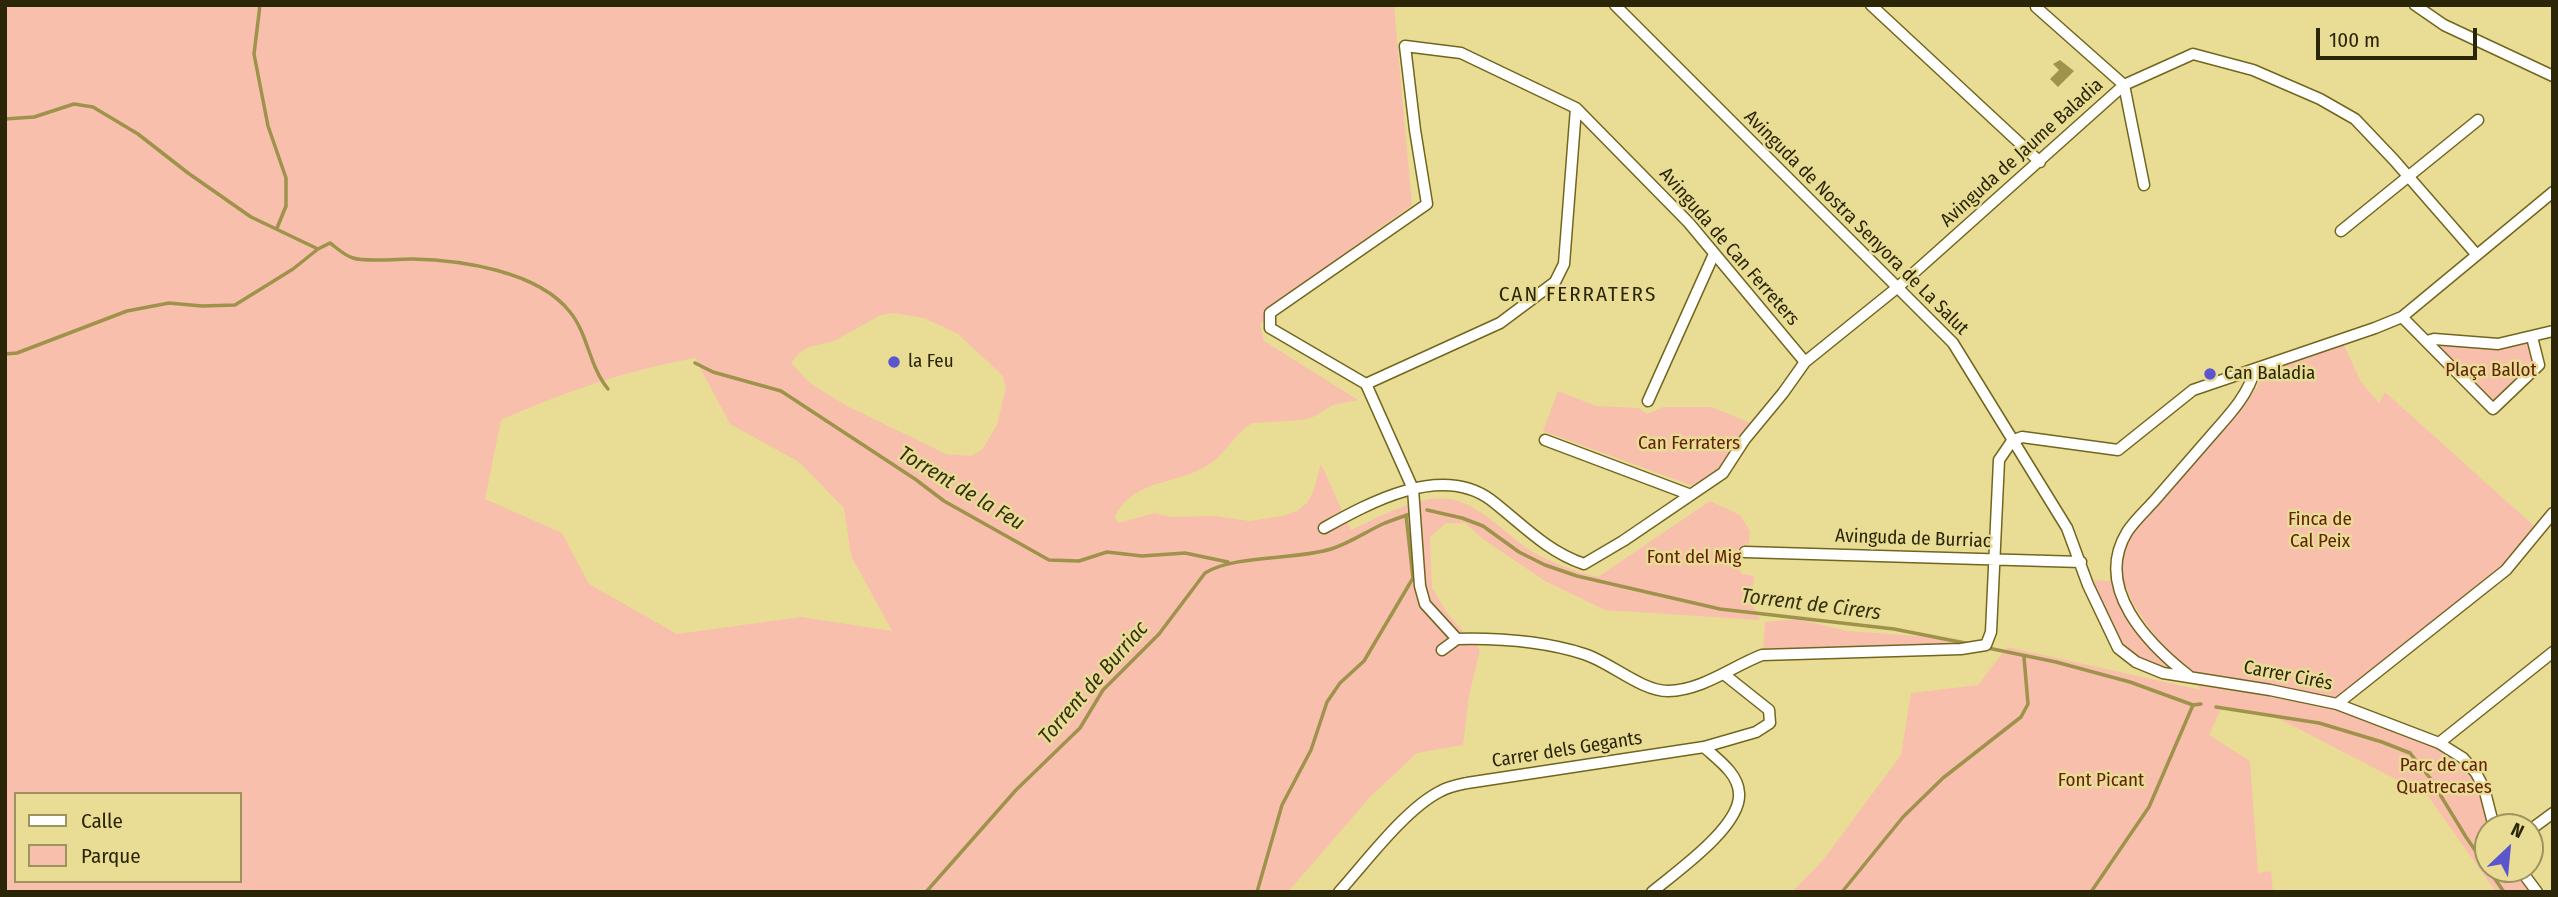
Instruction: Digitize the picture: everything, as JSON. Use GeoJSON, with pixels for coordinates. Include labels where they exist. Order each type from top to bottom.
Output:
{"type":"FeatureCollection","features":[{"type":"Feature","properties":{"kind":"street","name":"Avinguda de Nostra Senyora de La Salut"},"geometry":{"type":"LineString","coordinates":[[1615,5],[1953,343],[2067,528],[2081,562]]}},
{"type":"Feature","properties":{"kind":"street"},"geometry":{"type":"LineString","coordinates":[[1871,5],[2040,162]]}},
{"type":"Feature","properties":{"kind":"street"},"geometry":{"type":"LineString","coordinates":[[2415,5],[2444,25],[2553,76]]}},
{"type":"Feature","properties":{"kind":"street"},"geometry":{"type":"LineString","coordinates":[[2036,7],[2124,85],[2144,185]]}},
{"type":"Feature","properties":{"kind":"street","name":"Avinguda de Can Ferreters"},"geometry":{"type":"LineString","coordinates":[[1366,384],[1270,328],[1270,313],[1427,204],[1405,46],[1461,52],[1576,108],[1689,223],[1805,362]]}},
{"type":"Feature","properties":{"kind":"street","name":"Avinguda de Jaume Baladia"},"geometry":{"type":"LineString","coordinates":[[1413,489],[1451,485],[1471,490],[1488,498],[1562,556],[1584,564],[1723,473],[1745,439],[1805,362],[1898,287],[2124,85],[2193,54],[2253,70],[2320,99],[2355,119],[2476,254]]}},
{"type":"Feature","properties":{"kind":"street"},"geometry":{"type":"LineString","coordinates":[[1457,639],[1425,604],[1420,586],[1413,489],[1366,384],[1500,323],[1555,282],[1564,264],[1576,108]]}},
{"type":"Feature","properties":{"kind":"street"},"geometry":{"type":"LineString","coordinates":[[2341,231],[2478,120]]}},
{"type":"Feature","properties":{"kind":"street"},"geometry":{"type":"LineString","coordinates":[[1442,650],[1457,639],[1542,643],[1587,654],[1645,685],[1665,691],[1689,688],[1726,675],[1740,663],[1762,655],[1961,649],[1986,645],[1991,632],[1999,460],[2012,441],[2022,437],[2118,450],[2193,390],[2402,317],[2553,192]]}},
{"type":"Feature","properties":{"kind":"street"},"geometry":{"type":"LineString","coordinates":[[1648,401],[1714,254]]}},
{"type":"Feature","properties":{"kind":"street"},"geometry":{"type":"LineString","coordinates":[[2402,317],[2493,409],[2539,365]]}},
{"type":"Feature","properties":{"kind":"street"},"geometry":{"type":"LineString","coordinates":[[2427,341],[2434,338],[2498,344],[2553,331]]}},
{"type":"Feature","properties":{"kind":"street"},"geometry":{"type":"LineString","coordinates":[[2532,337],[2539,365]]}},
{"type":"Feature","properties":{"kind":"street"},"geometry":{"type":"LineString","coordinates":[[2539,365],[2553,367]]}},
{"type":"Feature","properties":{"kind":"street"},"geometry":{"type":"LineString","coordinates":[[2191,678],[2160,653],[2130,615],[2117,582],[2116,560],[2127,533],[2231,413],[2252,384],[2256,369]]}},
{"type":"Feature","properties":{"kind":"street"},"geometry":{"type":"LineString","coordinates":[[1545,440],[1691,495]]}},
{"type":"Feature","properties":{"kind":"street"},"geometry":{"type":"LineString","coordinates":[[1324,528],[1362,507],[1413,489]]}},
{"type":"Feature","properties":{"kind":"street"},"geometry":{"type":"LineString","coordinates":[[2337,704],[2506,570],[2551,520]]}},
{"type":"Feature","properties":{"kind":"street","name":"Avinguda de Burriac"},"geometry":{"type":"LineString","coordinates":[[1745,552],[2081,562]]}},
{"type":"Feature","properties":{"kind":"street","name":"Carrer Cirés"},"geometry":{"type":"LineString","coordinates":[[2081,562],[2088,585],[2118,648],[2136,662],[2163,673],[2337,704],[2439,743],[2463,758],[2476,773],[2484,788],[2490,813]]}},
{"type":"Feature","properties":{"kind":"street"},"geometry":{"type":"LineString","coordinates":[[2439,743],[2553,652]]}},
{"type":"Feature","properties":{"kind":"street","name":"Carrer dels Gegants"},"geometry":{"type":"LineString","coordinates":[[1339,892],[1405,819],[1441,790],[1467,783],[1703,747],[1756,732],[1770,723],[1769,710],[1726,675]]}},
{"type":"Feature","properties":{"kind":"street"},"geometry":{"type":"LineString","coordinates":[[1652,892],[1715,838],[1730,820],[1737,806],[1739,792],[1732,773],[1703,747]]}},
{"type":"Feature","properties":{"kind":"green space","name":"Font del Mig"},"geometry":{"type":"Polygon","coordinates":[[[5,5],[1394,5],[1412,205],[1273,305],[1274,314],[1260,324],[1264,341],[1358,400],[1333,405],[1303,420],[1252,423],[1208,465],[1132,496],[1115,517],[1118,523],[1155,513],[1169,517],[1214,516],[1250,521],[1283,516],[1297,511],[1307,503],[1321,464],[1351,530],[1410,504],[1446,498],[1486,516],[1540,556],[1598,577],[1710,501],[1740,515],[1750,531],[1749,543],[1737,549],[1734,562],[1742,574],[1754,576],[1752,603],[1760,620],[1605,610],[1545,581],[1483,539],[1465,523],[1446,523],[1430,537],[1432,588],[1448,614],[1480,650],[1469,696],[1463,745],[1417,753],[1371,796],[1288,892],[5,892],[5,5]],[[893,313],[881,315],[834,341],[809,347],[799,353],[791,363],[810,383],[847,406],[946,454],[971,456],[982,450],[997,425],[1006,387],[1002,375],[958,334],[924,318],[893,313]],[[695,358],[596,383],[501,420],[485,499],[562,533],[589,584],[677,634],[801,617],[892,631],[851,556],[844,508],[799,462],[730,424],[695,358]]]}},
{"type":"Feature","properties":{"kind":"green space","name":"Finca de Cal Peix"},"geometry":{"type":"Polygon","coordinates":[[[2343,343],[2361,382],[2379,403],[2385,392],[2534,526],[2502,566],[2336,698],[2235,678],[2195,674],[2163,648],[2133,604],[2123,580],[2121,562],[2132,534],[2257,388],[2261,371],[2343,343]]]}},
{"type":"Feature","properties":{"kind":"green space","name":"Plaça Ballot"},"geometry":{"type":"Polygon","coordinates":[[[2529,343],[2533,363],[2499,399],[2490,400],[2439,350],[2442,344],[2498,350],[2529,343]]]}},
{"type":"Feature","properties":{"kind":"green space","name":"Can Ferraters"},"geometry":{"type":"Polygon","coordinates":[[[1558,391],[1596,406],[1639,408],[1647,414],[1663,407],[1712,407],[1750,423],[1738,437],[1719,469],[1693,486],[1543,431],[1558,391]]]}},
{"type":"Feature","properties":{"kind":"green space"},"geometry":{"type":"Polygon","coordinates":[[[2090,580],[2114,581],[2128,615],[2181,674],[2137,660],[2119,644],[2090,580]]]}},
{"type":"Feature","properties":{"kind":"green space"},"geometry":{"type":"Polygon","coordinates":[[[1797,619],[1848,631],[1958,639],[1973,644],[1763,651],[1765,622],[1797,619]]]}},
{"type":"Feature","properties":{"kind":"green space"},"geometry":{"type":"Polygon","coordinates":[[[2007,647],[2201,690],[2194,680],[2340,707],[2439,744],[2474,775],[2487,813],[2474,813],[2474,861],[2428,796],[2268,713],[2221,709],[2209,735],[2250,761],[2258,873],[2271,871],[2273,892],[1792,892],[1824,859],[1901,755],[1911,693],[1978,685],[2007,647]]]}},
{"type":"Feature","properties":{"kind":"green space"},"geometry":{"type":"Polygon","coordinates":[[[2490,883],[2528,883],[2535,892],[2496,892],[2490,883]]]}},
{"type":"Feature","properties":{"kind":"shaded area"},"geometry":{"type":"Polygon","coordinates":[[[2060,60],[2074,71],[2058,87],[2050,79],[2059,70],[2053,64],[2060,60]]]}},
{"type":"Feature","properties":{"kind":"waterway"},"geometry":{"type":"LineString","coordinates":[[260,5],[254,54],[268,126],[286,178],[286,206],[277,228]]}},
{"type":"Feature","properties":{"kind":"waterway"},"geometry":{"type":"LineString","coordinates":[[5,119],[34,117],[74,104],[93,107],[138,134],[251,217],[318,249]]}},
{"type":"Feature","properties":{"kind":"waterway"},"geometry":{"type":"LineString","coordinates":[[5,354],[17,353],[127,311],[169,303],[235,305],[330,243],[347,256],[358,259],[412,259],[475,265],[519,277],[539,287],[556,298],[570,312],[608,389]]}},
{"type":"Feature","properties":{"kind":"waterway","name":"Torrent de la Feu"},"geometry":{"type":"LineString","coordinates":[[695,363],[713,372],[781,391],[944,501],[1049,560],[1079,561],[1107,552],[1142,556],[1185,553],[1228,562]]}},
{"type":"Feature","properties":{"kind":"waterway","name":"Torrent de Cirers"},"geometry":{"type":"LineString","coordinates":[[1427,510],[1483,526],[1519,552],[1577,576],[1720,609],[1894,629],[1970,644]]}},
{"type":"Feature","properties":{"kind":"waterway","name":"Torrent de Burriac"},"geometry":{"type":"LineString","coordinates":[[926,892],[1016,790],[1080,728],[1103,690],[1159,634],[1205,573],[1232,563],[1331,549],[1410,514]]}},
{"type":"Feature","properties":{"kind":"waterway"},"geometry":{"type":"LineString","coordinates":[[1257,892],[1282,805],[1311,750],[1327,702],[1340,683],[1364,661],[1413,578],[1406,515]]}},
{"type":"Feature","properties":{"kind":"waterway","name":"Torrent de Cirers"},"geometry":{"type":"LineString","coordinates":[[1988,648],[2056,662],[2130,682],[2193,705],[2201,704]]}},
{"type":"Feature","properties":{"kind":"waterway"},"geometry":{"type":"LineString","coordinates":[[1842,892],[1903,817],[1943,778],[2021,717],[2028,704],[2024,657]]}},
{"type":"Feature","properties":{"kind":"waterway"},"geometry":{"type":"LineString","coordinates":[[2091,892],[2149,807],[2193,705]]}},
{"type":"Feature","properties":{"kind":"waterway","name":"Torrent de Cirers"},"geometry":{"type":"LineString","coordinates":[[2216,707],[2319,723],[2410,753],[2430,778],[2504,892]]}},
{"type":"Feature","properties":{"kind":"place","name":"la Feu"},"geometry":{"type":"Point","coordinates":[894,362]}},
{"type":"Feature","properties":{"kind":"place","name":"Can Baladia"},"geometry":{"type":"Point","coordinates":[2210,374]}},
{"type":"Feature","properties":{"kind":"district","name":"CAN FERRATERS"},"geometry":{"type":"Point","coordinates":[1578,295]}},
{"type":"Feature","properties":{"kind":"park label","name":"Parc de can Quatrecases"},"geometry":{"type":"Point","coordinates":[2444,777]}},
{"type":"Feature","properties":{"kind":"park label","name":"Font Picant"},"geometry":{"type":"Point","coordinates":[2101,781]}}]}
